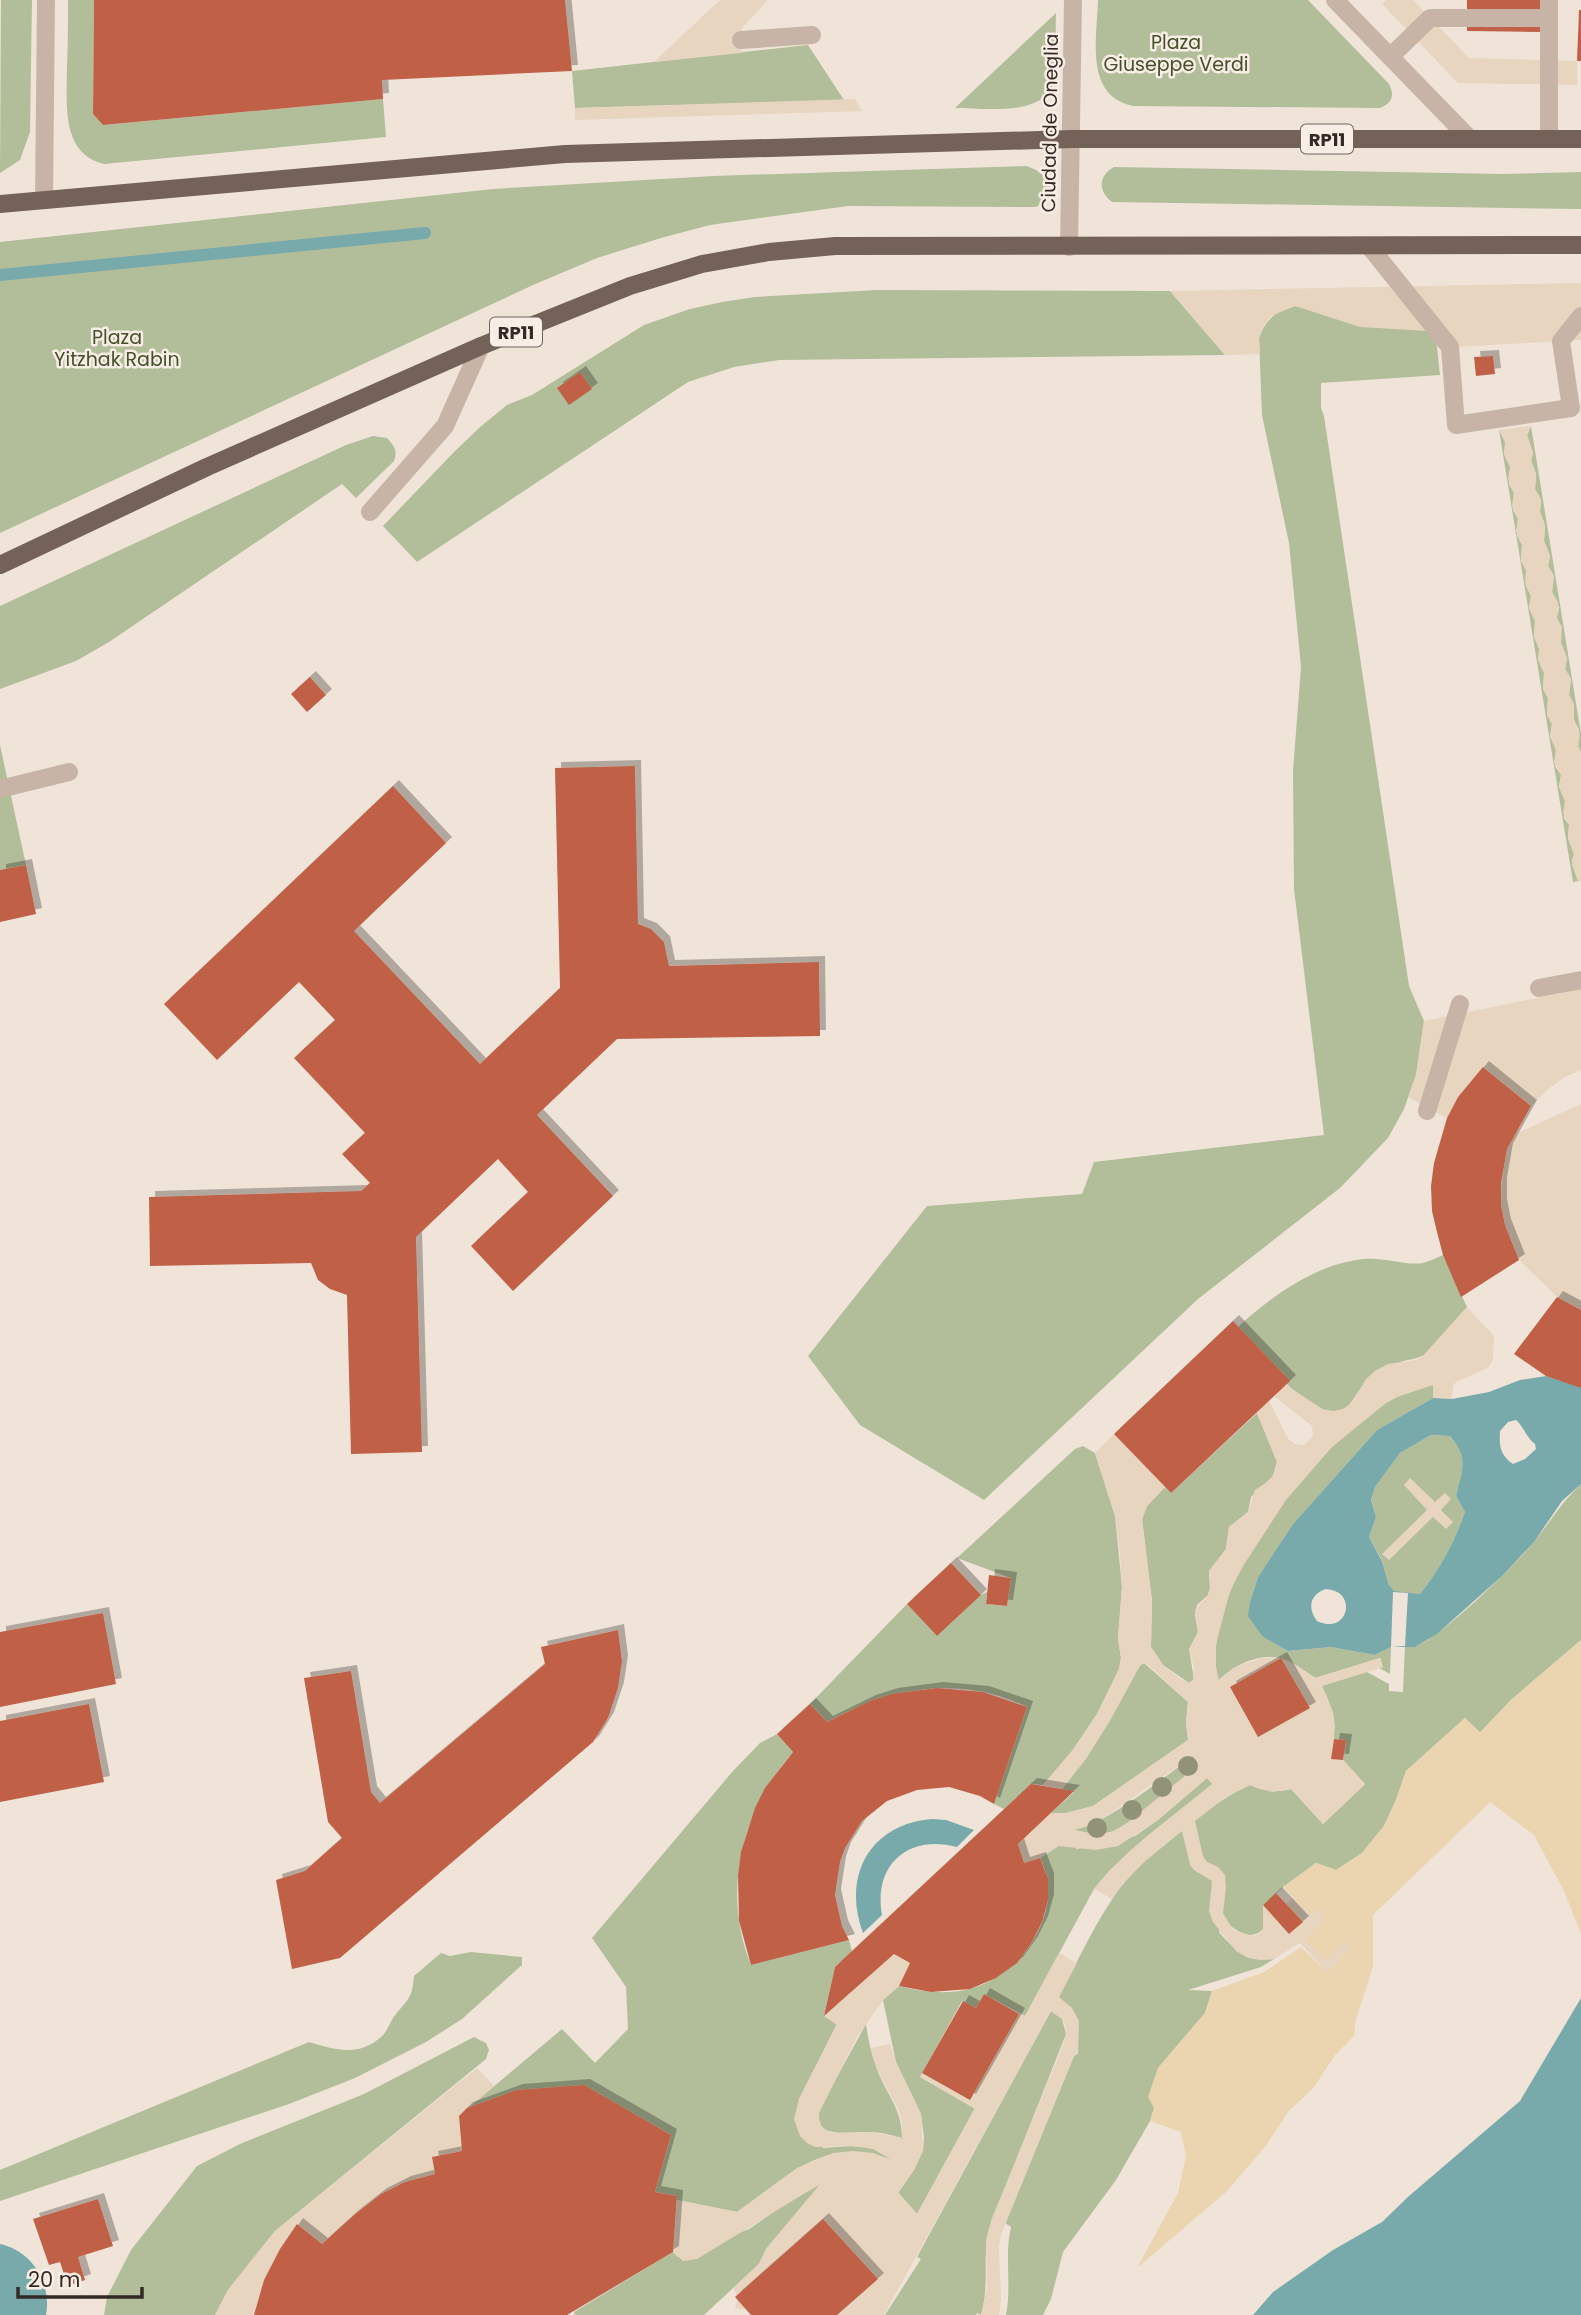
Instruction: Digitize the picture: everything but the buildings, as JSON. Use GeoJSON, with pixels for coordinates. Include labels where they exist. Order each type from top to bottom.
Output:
{"type":"FeatureCollection","features":[{"type":"Feature","properties":{"kind":"main road","name":"RP11"},"geometry":{"type":"LineString","coordinates":[[0,204],[565,155],[1072,139],[1581,139]]}},
{"type":"Feature","properties":{"kind":"main road","name":"RP11"},"geometry":{"type":"LineString","coordinates":[[0,565],[206,467],[481,346],[630,286],[702,264],[769,252],[835,246],[1581,245]]}},
{"type":"Feature","properties":{"kind":"street"},"geometry":{"type":"LineString","coordinates":[[44,200],[46,0]]}},
{"type":"Feature","properties":{"kind":"street","name":"Ciudad de Oneglia"},"geometry":{"type":"LineString","coordinates":[[1069,247],[1073,0]]}},
{"type":"Feature","properties":{"kind":"street"},"geometry":{"type":"LineString","coordinates":[[1335,0],[1469,138]]}},
{"type":"Feature","properties":{"kind":"street"},"geometry":{"type":"LineString","coordinates":[[1390,57],[1430,18],[1439,0]]}},
{"type":"Feature","properties":{"kind":"street"},"geometry":{"type":"LineString","coordinates":[[1430,18],[1549,9],[1549,139]]}},
{"type":"Feature","properties":{"kind":"street"},"geometry":{"type":"LineString","coordinates":[[741,40],[812,35]]}},
{"type":"Feature","properties":{"kind":"street"},"geometry":{"type":"LineString","coordinates":[[1369,246],[1450,347],[1456,425],[1571,408],[1561,341],[1581,316]]}},
{"type":"Feature","properties":{"kind":"street"},"geometry":{"type":"LineString","coordinates":[[370,512],[445,426],[481,346]]}},
{"type":"Feature","properties":{"kind":"street"},"geometry":{"type":"LineString","coordinates":[[0,789],[69,772]]}},
{"type":"Feature","properties":{"kind":"street"},"geometry":{"type":"LineString","coordinates":[[1539,988],[1581,980]]}},
{"type":"Feature","properties":{"kind":"street"},"geometry":{"type":"LineString","coordinates":[[1427,1111],[1460,1004]]}},
{"type":"Feature","properties":{"kind":"green space"},"geometry":{"type":"Polygon","coordinates":[[[1,0],[32,0],[30,132],[20,160],[0,173],[1,0]]]}},
{"type":"Feature","properties":{"kind":"green space"},"geometry":{"type":"Polygon","coordinates":[[[68,0],[94,0],[93,114],[103,125],[383,99],[386,137],[104,164],[90,158],[80,150],[69,125],[68,0]]]}},
{"type":"Feature","properties":{"kind":"green space","name":"Plaza Giuseppe Verdi"},"geometry":{"type":"Polygon","coordinates":[[[1098,0],[1308,0],[1389,84],[1391,99],[1380,108],[1133,106],[1117,100],[1107,91],[1100,78],[1096,48],[1098,0]]]}},
{"type":"Feature","properties":{"kind":"green space"},"geometry":{"type":"Polygon","coordinates":[[[1056,13],[1055,76],[1047,95],[1025,106],[995,109],[955,108],[1056,13]]]}},
{"type":"Feature","properties":{"kind":"green space"},"geometry":{"type":"Polygon","coordinates":[[[808,45],[844,100],[575,108],[572,71],[808,45]]]}},
{"type":"Feature","properties":{"kind":"green space","name":"Plaza Yitzhak Rabin"},"geometry":{"type":"Polygon","coordinates":[[[1026,166],[1041,173],[1049,184],[1049,196],[1036,207],[848,206],[710,225],[597,258],[533,285],[0,533],[0,242],[493,189],[713,176],[1026,166]]]}},
{"type":"Feature","properties":{"kind":"green space"},"geometry":{"type":"Polygon","coordinates":[[[1114,167],[1502,174],[1581,172],[1581,209],[1112,202],[1104,193],[1102,184],[1105,175],[1114,167]]]}},
{"type":"Feature","properties":{"kind":"green space"},"geometry":{"type":"Polygon","coordinates":[[[877,290],[1170,291],[1225,355],[779,360],[734,367],[688,382],[417,562],[383,526],[455,451],[507,405],[532,395],[644,325],[690,309],[755,297],[877,290]]]}},
{"type":"Feature","properties":{"kind":"green space"},"geometry":{"type":"Polygon","coordinates":[[[1295,306],[1428,331],[1436,338],[1440,375],[1321,383],[1321,408],[1409,986],[1424,1021],[1416,1075],[1404,1109],[1388,1138],[1340,1188],[1198,1299],[984,1500],[860,1425],[808,1356],[927,1206],[1082,1194],[1094,1162],[1324,1135],[1294,889],[1293,771],[1301,667],[1289,543],[1262,415],[1259,338],[1272,317],[1295,306]]]}},
{"type":"Feature","properties":{"kind":"green space"},"geometry":{"type":"Polygon","coordinates":[[[1531,426],[1581,734],[1581,752],[1578,746],[1579,730],[1574,720],[1574,705],[1569,695],[1571,679],[1565,669],[1567,658],[1561,643],[1557,618],[1559,607],[1552,592],[1554,576],[1548,566],[1550,556],[1544,541],[1545,525],[1540,512],[1541,500],[1535,489],[1536,474],[1531,460],[1533,453],[1527,435],[1531,426]]]}},
{"type":"Feature","properties":{"kind":"green space"},"geometry":{"type":"Polygon","coordinates":[[[1499,430],[1506,441],[1504,454],[1510,467],[1509,484],[1514,493],[1513,510],[1518,519],[1517,535],[1522,545],[1521,561],[1526,570],[1526,586],[1531,596],[1529,608],[1535,621],[1534,637],[1540,649],[1538,659],[1544,673],[1543,689],[1548,698],[1547,715],[1552,724],[1550,736],[1556,750],[1555,766],[1561,775],[1559,787],[1565,801],[1564,818],[1569,825],[1568,838],[1574,854],[1572,860],[1578,881],[1573,882],[1499,430]]]}},
{"type":"Feature","properties":{"kind":"green space"},"geometry":{"type":"Polygon","coordinates":[[[373,436],[387,438],[396,454],[394,461],[356,498],[342,484],[109,642],[76,661],[0,689],[0,606],[346,445],[373,436]]]}},
{"type":"Feature","properties":{"kind":"green space"},"geometry":{"type":"Polygon","coordinates":[[[0,745],[26,865],[0,870],[0,745]]]}},
{"type":"Feature","properties":{"kind":"green space"},"geometry":{"type":"Polygon","coordinates":[[[1443,1255],[1467,1307],[1424,1355],[1398,1363],[1374,1378],[1362,1387],[1345,1408],[1331,1411],[1301,1397],[1271,1367],[1238,1327],[1280,1293],[1330,1267],[1364,1259],[1423,1263],[1443,1255]]]}},
{"type":"Feature","properties":{"kind":"green space"},"geometry":{"type":"Polygon","coordinates":[[[1435,1385],[1433,1398],[1377,1430],[1293,1524],[1258,1577],[1250,1602],[1263,1637],[1288,1651],[1331,1647],[1375,1655],[1391,1647],[1390,1674],[1379,1668],[1383,1667],[1380,1658],[1315,1678],[1286,1660],[1268,1657],[1249,1661],[1232,1669],[1218,1681],[1216,1647],[1219,1625],[1230,1592],[1243,1564],[1286,1499],[1344,1436],[1375,1411],[1405,1393],[1435,1385]]]}},
{"type":"Feature","properties":{"kind":"green space"},"geometry":{"type":"Polygon","coordinates":[[[1257,1413],[1277,1462],[1273,1476],[1251,1497],[1248,1512],[1229,1527],[1226,1549],[1209,1571],[1208,1595],[1197,1605],[1195,1615],[1198,1632],[1189,1649],[1194,1679],[1189,1683],[1163,1665],[1151,1647],[1152,1601],[1142,1519],[1147,1506],[1165,1487],[1171,1493],[1257,1413]]]}},
{"type":"Feature","properties":{"kind":"green space"},"geometry":{"type":"Polygon","coordinates":[[[1431,1435],[1450,1436],[1460,1451],[1462,1464],[1456,1496],[1465,1512],[1446,1555],[1420,1594],[1393,1592],[1382,1560],[1369,1537],[1376,1517],[1371,1498],[1375,1487],[1400,1453],[1431,1435]]]}},
{"type":"Feature","properties":{"kind":"green space"},"geometry":{"type":"Polygon","coordinates":[[[1083,1446],[1095,1453],[1115,1516],[1122,1587],[1118,1638],[1121,1658],[1119,1669],[1097,1714],[1072,1751],[1043,1785],[1031,1784],[1004,1809],[994,1804],[1027,1707],[1002,1697],[951,1688],[926,1689],[876,1701],[827,1722],[810,1704],[907,1604],[937,1636],[987,1592],[986,1604],[1007,1606],[1011,1578],[957,1558],[1075,1449],[1083,1446]]]}},
{"type":"Feature","properties":{"kind":"green space"},"geometry":{"type":"Polygon","coordinates":[[[1581,1484],[1581,1640],[1511,1700],[1480,1733],[1465,1718],[1406,1771],[1384,1826],[1362,1853],[1336,1870],[1316,1863],[1283,1887],[1263,1905],[1263,1929],[1258,1933],[1242,1933],[1222,1918],[1219,1932],[1231,1945],[1249,1956],[1274,1959],[1261,1967],[1188,1990],[1212,1991],[1205,2013],[1158,2068],[1150,2121],[1116,2180],[1063,2252],[1051,2299],[1043,2315],[1006,2315],[1011,2227],[1005,2223],[1074,2056],[1078,2040],[1072,2008],[1058,1998],[1113,1898],[1139,1868],[1176,1834],[1215,1805],[1250,1785],[1270,1791],[1291,1789],[1323,1824],[1365,1784],[1343,1760],[1346,1740],[1334,1739],[1332,1711],[1321,1686],[1367,1672],[1389,1684],[1389,1691],[1403,1692],[1405,1646],[1416,1646],[1428,1640],[1477,1600],[1524,1554],[1581,1484]]]}},
{"type":"Feature","properties":{"kind":"green space"},"geometry":{"type":"Polygon","coordinates":[[[1144,1663],[1188,1702],[1188,1740],[1093,1806],[1066,1813],[1051,1813],[1074,1792],[1062,1789],[1103,1732],[1134,1673],[1144,1663]]]}},
{"type":"Feature","properties":{"kind":"green space"},"geometry":{"type":"Polygon","coordinates":[[[777,1734],[793,1752],[775,1775],[749,1826],[738,1881],[742,1937],[751,1965],[849,1940],[852,1951],[835,1967],[824,2016],[837,2024],[799,2099],[823,2148],[869,2148],[886,2154],[893,2160],[846,2152],[827,2156],[791,2173],[737,2212],[677,2200],[677,2196],[655,2192],[671,2135],[584,2086],[467,2109],[562,2029],[595,2063],[628,2029],[626,1987],[592,1938],[733,1771],[760,1743],[777,1734]]]}},
{"type":"Feature","properties":{"kind":"green space"},"geometry":{"type":"Polygon","coordinates":[[[1193,1756],[1198,1766],[1132,1821],[1106,1833],[1082,1832],[1076,1849],[1135,1836],[1207,1778],[1213,1784],[1135,1846],[1094,1889],[1025,2016],[984,1994],[976,2008],[962,2001],[920,2077],[975,2108],[917,2214],[898,2193],[923,2151],[921,2114],[896,2062],[883,2000],[899,1986],[934,1992],[960,1991],[988,1982],[1006,1970],[1022,1956],[1035,1938],[1043,1919],[1048,1899],[1047,1878],[1040,1858],[1057,1847],[1069,1829],[1080,1828],[1113,1813],[1193,1756]]]}},
{"type":"Feature","properties":{"kind":"green space"},"geometry":{"type":"Polygon","coordinates":[[[471,1952],[522,1957],[522,1965],[462,2019],[426,2042],[355,2078],[289,2104],[0,2201],[0,2170],[309,2042],[346,2050],[373,2043],[383,2035],[409,1997],[414,1976],[441,1953],[450,1956],[471,1952]]]}},
{"type":"Feature","properties":{"kind":"green space"},"geometry":{"type":"Polygon","coordinates":[[[1051,2011],[1062,2019],[1066,2034],[989,2229],[981,2315],[885,2315],[921,2259],[917,2257],[1051,2011]]]}},
{"type":"Feature","properties":{"kind":"green space"},"geometry":{"type":"Polygon","coordinates":[[[866,2024],[876,2066],[900,2119],[902,2138],[868,2132],[834,2132],[821,2126],[820,2108],[866,2024]]]}},
{"type":"Feature","properties":{"kind":"green space"},"geometry":{"type":"Polygon","coordinates":[[[474,2037],[486,2043],[489,2050],[486,2059],[275,2231],[228,2290],[215,2315],[104,2315],[107,2297],[131,2250],[197,2166],[240,2144],[364,2094],[474,2037]]]}},
{"type":"Feature","properties":{"kind":"green space"},"geometry":{"type":"Polygon","coordinates":[[[822,2183],[766,2249],[759,2264],[704,2315],[575,2315],[574,2312],[673,2252],[678,2257],[749,2229],[822,2183]]]}},
{"type":"Feature","properties":{"kind":"sand"},"geometry":{"type":"Polygon","coordinates":[[[1581,1640],[1581,1934],[1564,1891],[1534,1835],[1490,1802],[1373,1915],[1373,1967],[1356,2019],[1354,2036],[1335,2055],[1314,2087],[1288,2112],[1265,2147],[1226,2192],[1137,2268],[1178,2193],[1186,2156],[1181,2132],[1150,2121],[1154,2108],[1148,2097],[1158,2068],[1205,2013],[1212,1991],[1264,1972],[1301,1947],[1327,1972],[1345,1942],[1326,1961],[1305,1938],[1323,1922],[1309,1915],[1283,1887],[1316,1863],[1336,1870],[1362,1853],[1384,1826],[1406,1771],[1465,1718],[1480,1732],[1511,1700],[1581,1640]]]}},
{"type":"Feature","properties":{"kind":"shaded area"},"geometry":{"type":"Polygon","coordinates":[[[720,0],[768,0],[742,28],[741,53],[654,62],[720,0]]]}},
{"type":"Feature","properties":{"kind":"shaded area"},"geometry":{"type":"Polygon","coordinates":[[[1386,0],[1413,0],[1469,58],[1577,61],[1577,85],[1458,83],[1382,4],[1386,0]]]}},
{"type":"Feature","properties":{"kind":"shaded area"},"geometry":{"type":"Polygon","coordinates":[[[855,99],[862,111],[575,120],[575,108],[855,99]]]}},
{"type":"Feature","properties":{"kind":"shaded area"},"geometry":{"type":"Polygon","coordinates":[[[1581,283],[1581,340],[1437,348],[1436,338],[1428,331],[1360,327],[1295,306],[1271,316],[1259,338],[1260,354],[1225,355],[1170,291],[1581,283]]]}},
{"type":"Feature","properties":{"kind":"shaded area"},"geometry":{"type":"Polygon","coordinates":[[[1531,426],[1527,435],[1533,453],[1531,461],[1536,474],[1535,489],[1541,500],[1540,512],[1545,525],[1544,541],[1550,556],[1548,566],[1554,576],[1552,592],[1558,602],[1557,618],[1562,627],[1561,643],[1567,658],[1565,669],[1571,679],[1569,695],[1574,705],[1574,720],[1580,735],[1581,881],[1578,881],[1572,865],[1574,854],[1568,838],[1569,825],[1563,813],[1565,801],[1559,787],[1561,775],[1554,762],[1556,750],[1550,736],[1552,724],[1547,715],[1548,698],[1543,689],[1544,673],[1534,637],[1535,621],[1529,608],[1531,596],[1525,582],[1526,570],[1521,561],[1522,545],[1516,531],[1518,519],[1512,506],[1514,493],[1508,479],[1510,467],[1504,454],[1505,442],[1499,430],[1531,426]]]}},
{"type":"Feature","properties":{"kind":"shaded area"},"geometry":{"type":"Polygon","coordinates":[[[1581,989],[1581,1070],[1548,1089],[1531,1106],[1484,1067],[1458,1097],[1447,1118],[1408,1097],[1416,1075],[1424,1021],[1581,989]]]}},
{"type":"Feature","properties":{"kind":"shaded area"},"geometry":{"type":"Polygon","coordinates":[[[1581,1104],[1581,1310],[1557,1297],[1519,1260],[1505,1225],[1501,1205],[1507,1149],[1515,1134],[1581,1104]]]}},
{"type":"Feature","properties":{"kind":"shaded area"},"geometry":{"type":"Polygon","coordinates":[[[1467,1307],[1494,1336],[1493,1360],[1488,1368],[1456,1382],[1452,1399],[1433,1398],[1433,1385],[1391,1399],[1332,1447],[1286,1500],[1243,1566],[1230,1591],[1216,1644],[1215,1663],[1219,1681],[1233,1668],[1261,1658],[1289,1661],[1316,1678],[1380,1658],[1383,1667],[1322,1686],[1333,1712],[1335,1727],[1331,1758],[1343,1760],[1365,1784],[1323,1824],[1291,1789],[1272,1792],[1250,1785],[1226,1797],[1195,1821],[1203,1856],[1225,1875],[1223,1913],[1233,1930],[1253,1936],[1258,1934],[1263,1929],[1263,1905],[1290,1934],[1302,1922],[1286,1904],[1293,1898],[1309,1915],[1317,1909],[1324,1913],[1323,1922],[1305,1938],[1326,1960],[1345,1942],[1352,1948],[1327,1972],[1300,1943],[1274,1959],[1248,1958],[1236,1951],[1213,1922],[1209,1911],[1212,1881],[1190,1865],[1182,1831],[1143,1863],[1123,1883],[1112,1899],[1094,1889],[1131,1850],[1212,1784],[1207,1778],[1158,1820],[1118,1846],[1096,1850],[1058,1846],[1040,1858],[1024,1863],[1018,1844],[1051,1813],[1066,1813],[1093,1806],[1188,1740],[1188,1702],[1147,1664],[1141,1664],[1086,1759],[1062,1789],[1043,1785],[1072,1751],[1097,1714],[1119,1669],[1121,1658],[1118,1638],[1122,1587],[1120,1554],[1115,1516],[1095,1453],[1114,1434],[1165,1487],[1147,1506],[1142,1519],[1152,1601],[1151,1647],[1163,1665],[1190,1683],[1193,1680],[1194,1668],[1189,1649],[1198,1633],[1195,1610],[1208,1595],[1209,1571],[1226,1549],[1229,1527],[1248,1513],[1255,1490],[1270,1480],[1276,1470],[1277,1462],[1257,1413],[1269,1400],[1288,1439],[1295,1444],[1304,1445],[1313,1436],[1312,1426],[1274,1396],[1286,1385],[1324,1410],[1334,1411],[1352,1403],[1366,1379],[1375,1371],[1388,1364],[1416,1360],[1424,1355],[1467,1307]],[[1193,1756],[1102,1819],[1075,1830],[1100,1835],[1112,1832],[1197,1766],[1193,1756]]]}},
{"type":"Feature","properties":{"kind":"shaded area"},"geometry":{"type":"Polygon","coordinates":[[[1410,1478],[1435,1502],[1445,1493],[1451,1499],[1441,1510],[1453,1522],[1446,1529],[1433,1517],[1389,1560],[1382,1554],[1427,1510],[1404,1485],[1410,1478]]]}},
{"type":"Feature","properties":{"kind":"shaded area"},"geometry":{"type":"Polygon","coordinates":[[[1059,1953],[1077,1963],[1059,1997],[1072,2008],[1079,2021],[1078,2054],[1074,2056],[1001,2235],[999,2315],[981,2315],[987,2288],[986,2240],[992,2218],[1063,2045],[1065,2024],[1051,2011],[884,2315],[800,2315],[735,2308],[738,2298],[733,2288],[759,2264],[766,2249],[820,2184],[697,2259],[683,2261],[673,2252],[677,2200],[737,2212],[797,2168],[833,2153],[873,2153],[892,2160],[873,2149],[853,2146],[815,2147],[800,2136],[794,2119],[799,2099],[837,2025],[824,2016],[894,1954],[910,1963],[899,1986],[883,2000],[857,2037],[818,2115],[822,2128],[832,2133],[871,2132],[902,2138],[898,2109],[879,2074],[870,2048],[890,2044],[921,2114],[923,2151],[914,2170],[898,2192],[917,2214],[975,2109],[920,2077],[933,2053],[961,2068],[998,2002],[1025,2016],[1059,1953]]]}},
{"type":"Feature","properties":{"kind":"shaded area"},"geometry":{"type":"Polygon","coordinates":[[[477,2068],[494,2086],[459,2116],[462,2151],[432,2157],[435,2174],[381,2194],[322,2244],[297,2224],[264,2280],[254,2315],[215,2315],[228,2290],[275,2231],[477,2068]]]}},
{"type":"Feature","properties":{"kind":"water"},"geometry":{"type":"Polygon","coordinates":[[[1546,1376],[1581,1387],[1581,1484],[1562,1501],[1534,1542],[1502,1576],[1437,1634],[1415,1647],[1391,1647],[1375,1655],[1331,1647],[1288,1651],[1263,1637],[1248,1616],[1258,1577],[1293,1524],[1377,1430],[1433,1398],[1452,1399],[1489,1392],[1520,1380],[1546,1376]],[[1516,1420],[1508,1422],[1500,1431],[1501,1450],[1513,1464],[1525,1459],[1536,1449],[1516,1420]],[[1431,1435],[1400,1453],[1375,1487],[1371,1499],[1376,1517],[1369,1537],[1394,1591],[1420,1594],[1446,1555],[1465,1512],[1456,1496],[1462,1458],[1450,1436],[1431,1435]],[[1326,1589],[1313,1598],[1311,1606],[1314,1616],[1317,1621],[1336,1623],[1346,1611],[1343,1597],[1326,1589]]]}},
{"type":"Feature","properties":{"kind":"water"},"geometry":{"type":"Polygon","coordinates":[[[932,1819],[946,1820],[974,1830],[957,1847],[923,1845],[898,1857],[883,1881],[882,1915],[863,1933],[857,1912],[856,1892],[866,1857],[877,1843],[892,1831],[910,1823],[932,1819]]]}},
{"type":"Feature","properties":{"kind":"water"},"geometry":{"type":"Polygon","coordinates":[[[1581,1998],[1581,2315],[1253,2315],[1273,2292],[1333,2250],[1382,2222],[1520,2101],[1581,1998]]]}},
{"type":"Feature","properties":{"kind":"water"},"geometry":{"type":"Polygon","coordinates":[[[0,2244],[22,2254],[37,2270],[46,2291],[46,2315],[0,2315],[0,2244]]]}},
{"type":"Feature","properties":{"kind":"pier"},"geometry":{"type":"Polygon","coordinates":[[[1393,1592],[1408,1593],[1405,1646],[1391,1647],[1393,1592]]]}},
{"type":"Feature","properties":{"kind":"waterway"},"geometry":{"type":"LineString","coordinates":[[0,275],[425,233]]}}]}
